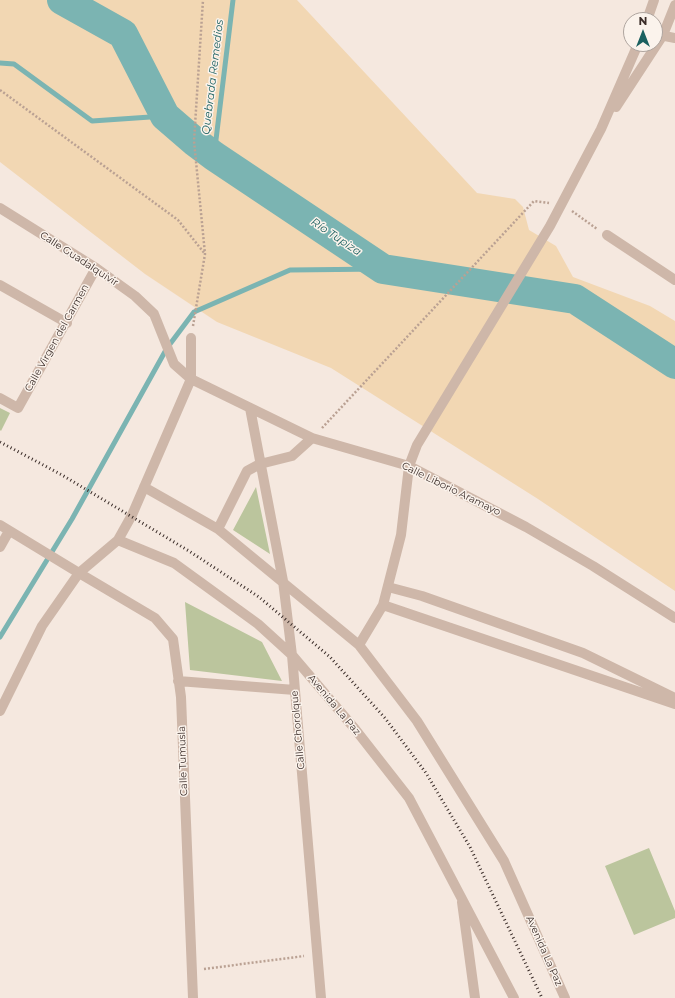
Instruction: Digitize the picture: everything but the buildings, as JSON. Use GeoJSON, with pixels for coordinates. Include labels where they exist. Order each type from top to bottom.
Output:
{"type":"FeatureCollection","features":[{"type":"Feature","properties":{"kind":"street"},"geometry":{"type":"LineString","coordinates":[[650,12],[654,0]]}},
{"type":"Feature","properties":{"kind":"street"},"geometry":{"type":"LineString","coordinates":[[663,28],[675,5]]}},
{"type":"Feature","properties":{"kind":"street"},"geometry":{"type":"LineString","coordinates":[[663,36],[675,38]]}},
{"type":"Feature","properties":{"kind":"street"},"geometry":{"type":"LineString","coordinates":[[602,129],[635,52]]}},
{"type":"Feature","properties":{"kind":"street"},"geometry":{"type":"LineString","coordinates":[[359,645],[383,605],[401,535],[409,466],[418,445],[550,226],[602,129],[649,52]]}},
{"type":"Feature","properties":{"kind":"street","name":"Calle Guadalquivir"},"geometry":{"type":"LineString","coordinates":[[0,208],[96,268],[135,296],[154,314]]}},
{"type":"Feature","properties":{"kind":"street"},"geometry":{"type":"LineString","coordinates":[[607,235],[675,280]]}},
{"type":"Feature","properties":{"kind":"street","name":"Calle Virgen del Carmen"},"geometry":{"type":"LineString","coordinates":[[0,398],[18,408],[67,323],[96,268]]}},
{"type":"Feature","properties":{"kind":"street"},"geometry":{"type":"LineString","coordinates":[[0,285],[67,323]]}},
{"type":"Feature","properties":{"kind":"street","name":"Calle Liborio Aramayo"},"geometry":{"type":"LineString","coordinates":[[154,314],[174,364],[191,379],[312,438],[409,466],[526,527],[594,566],[675,618]]}},
{"type":"Feature","properties":{"kind":"street"},"geometry":{"type":"LineString","coordinates":[[0,711],[42,626],[79,572],[118,540],[132,515],[191,379],[191,338]]}},
{"type":"Feature","properties":{"kind":"street","name":"Calle Chorolque"},"geometry":{"type":"LineString","coordinates":[[250,408],[283,580],[292,655],[322,998]]}},
{"type":"Feature","properties":{"kind":"street"},"geometry":{"type":"LineString","coordinates":[[218,529],[247,471],[260,464],[292,456],[312,438]]}},
{"type":"Feature","properties":{"kind":"street","name":"Avenida La Paz"},"geometry":{"type":"LineString","coordinates":[[144,487],[218,529],[283,580],[359,645],[418,721],[504,861],[565,998]]}},
{"type":"Feature","properties":{"kind":"street"},"geometry":{"type":"LineString","coordinates":[[0,547],[4,528],[79,572]]}},
{"type":"Feature","properties":{"kind":"street","name":"Avenida La Paz"},"geometry":{"type":"LineString","coordinates":[[118,540],[174,563],[258,624],[292,655],[355,729],[409,798],[514,998]]}},
{"type":"Feature","properties":{"kind":"street","name":"Calle Tumusla"},"geometry":{"type":"LineString","coordinates":[[79,572],[155,618],[173,639],[181,697],[193,998]]}},
{"type":"Feature","properties":{"kind":"street"},"geometry":{"type":"LineString","coordinates":[[388,587],[422,596],[583,653],[675,698]]}},
{"type":"Feature","properties":{"kind":"street"},"geometry":{"type":"LineString","coordinates":[[383,605],[675,704]]}},
{"type":"Feature","properties":{"kind":"street"},"geometry":{"type":"LineString","coordinates":[[178,681],[295,690]]}},
{"type":"Feature","properties":{"kind":"street"},"geometry":{"type":"LineString","coordinates":[[460,894],[475,998]]}},
{"type":"Feature","properties":{"kind":"path"},"geometry":{"type":"LineString","coordinates":[[191,338],[205,254],[194,141],[203,0]]}},
{"type":"Feature","properties":{"kind":"path"},"geometry":{"type":"LineString","coordinates":[[0,90],[178,220],[205,254]]}},
{"type":"Feature","properties":{"kind":"path"},"geometry":{"type":"LineString","coordinates":[[312,438],[534,201]]}},
{"type":"Feature","properties":{"kind":"path"},"geometry":{"type":"LineString","coordinates":[[561,205],[607,235]]}},
{"type":"Feature","properties":{"kind":"path"},"geometry":{"type":"LineString","coordinates":[[192,971],[318,954]]}},
{"type":"Feature","properties":{"kind":"green space"},"geometry":{"type":"Polygon","coordinates":[[[0,408],[10,413],[1,431],[0,430],[0,408]]]}},
{"type":"Feature","properties":{"kind":"green space"},"geometry":{"type":"Polygon","coordinates":[[[256,487],[270,554],[233,530],[256,487]]]}},
{"type":"Feature","properties":{"kind":"green space"},"geometry":{"type":"Polygon","coordinates":[[[185,602],[262,642],[282,681],[190,670],[185,602]]]}},
{"type":"Feature","properties":{"kind":"green space"},"geometry":{"type":"Polygon","coordinates":[[[649,848],[675,911],[675,918],[634,935],[605,866],[649,848]]]}},
{"type":"Feature","properties":{"kind":"sand"},"geometry":{"type":"Polygon","coordinates":[[[0,0],[297,0],[477,193],[515,199],[523,207],[529,230],[556,246],[573,277],[650,306],[675,321],[675,591],[538,499],[331,368],[217,322],[145,274],[0,162],[0,0]]]}},
{"type":"Feature","properties":{"kind":"waterway","name":"Río Tupiza"},"geometry":{"type":"LineString","coordinates":[[62,0],[123,34],[165,116],[194,141],[214,156],[383,269],[575,299],[675,364]]}},
{"type":"Feature","properties":{"kind":"waterway","name":"Quebrada Remedios"},"geometry":{"type":"LineString","coordinates":[[214,156],[233,0]]}},
{"type":"Feature","properties":{"kind":"waterway"},"geometry":{"type":"LineString","coordinates":[[0,63],[14,64],[92,121],[165,116]]}},
{"type":"Feature","properties":{"kind":"waterway"},"geometry":{"type":"LineString","coordinates":[[0,637],[72,519],[167,348],[194,312],[290,270],[383,269]]}},
{"type":"Feature","properties":{"kind":"railway"},"geometry":{"type":"LineString","coordinates":[[0,442],[62,475],[189,551],[259,597],[330,657],[385,718],[426,773],[470,847],[542,998]]}}]}
